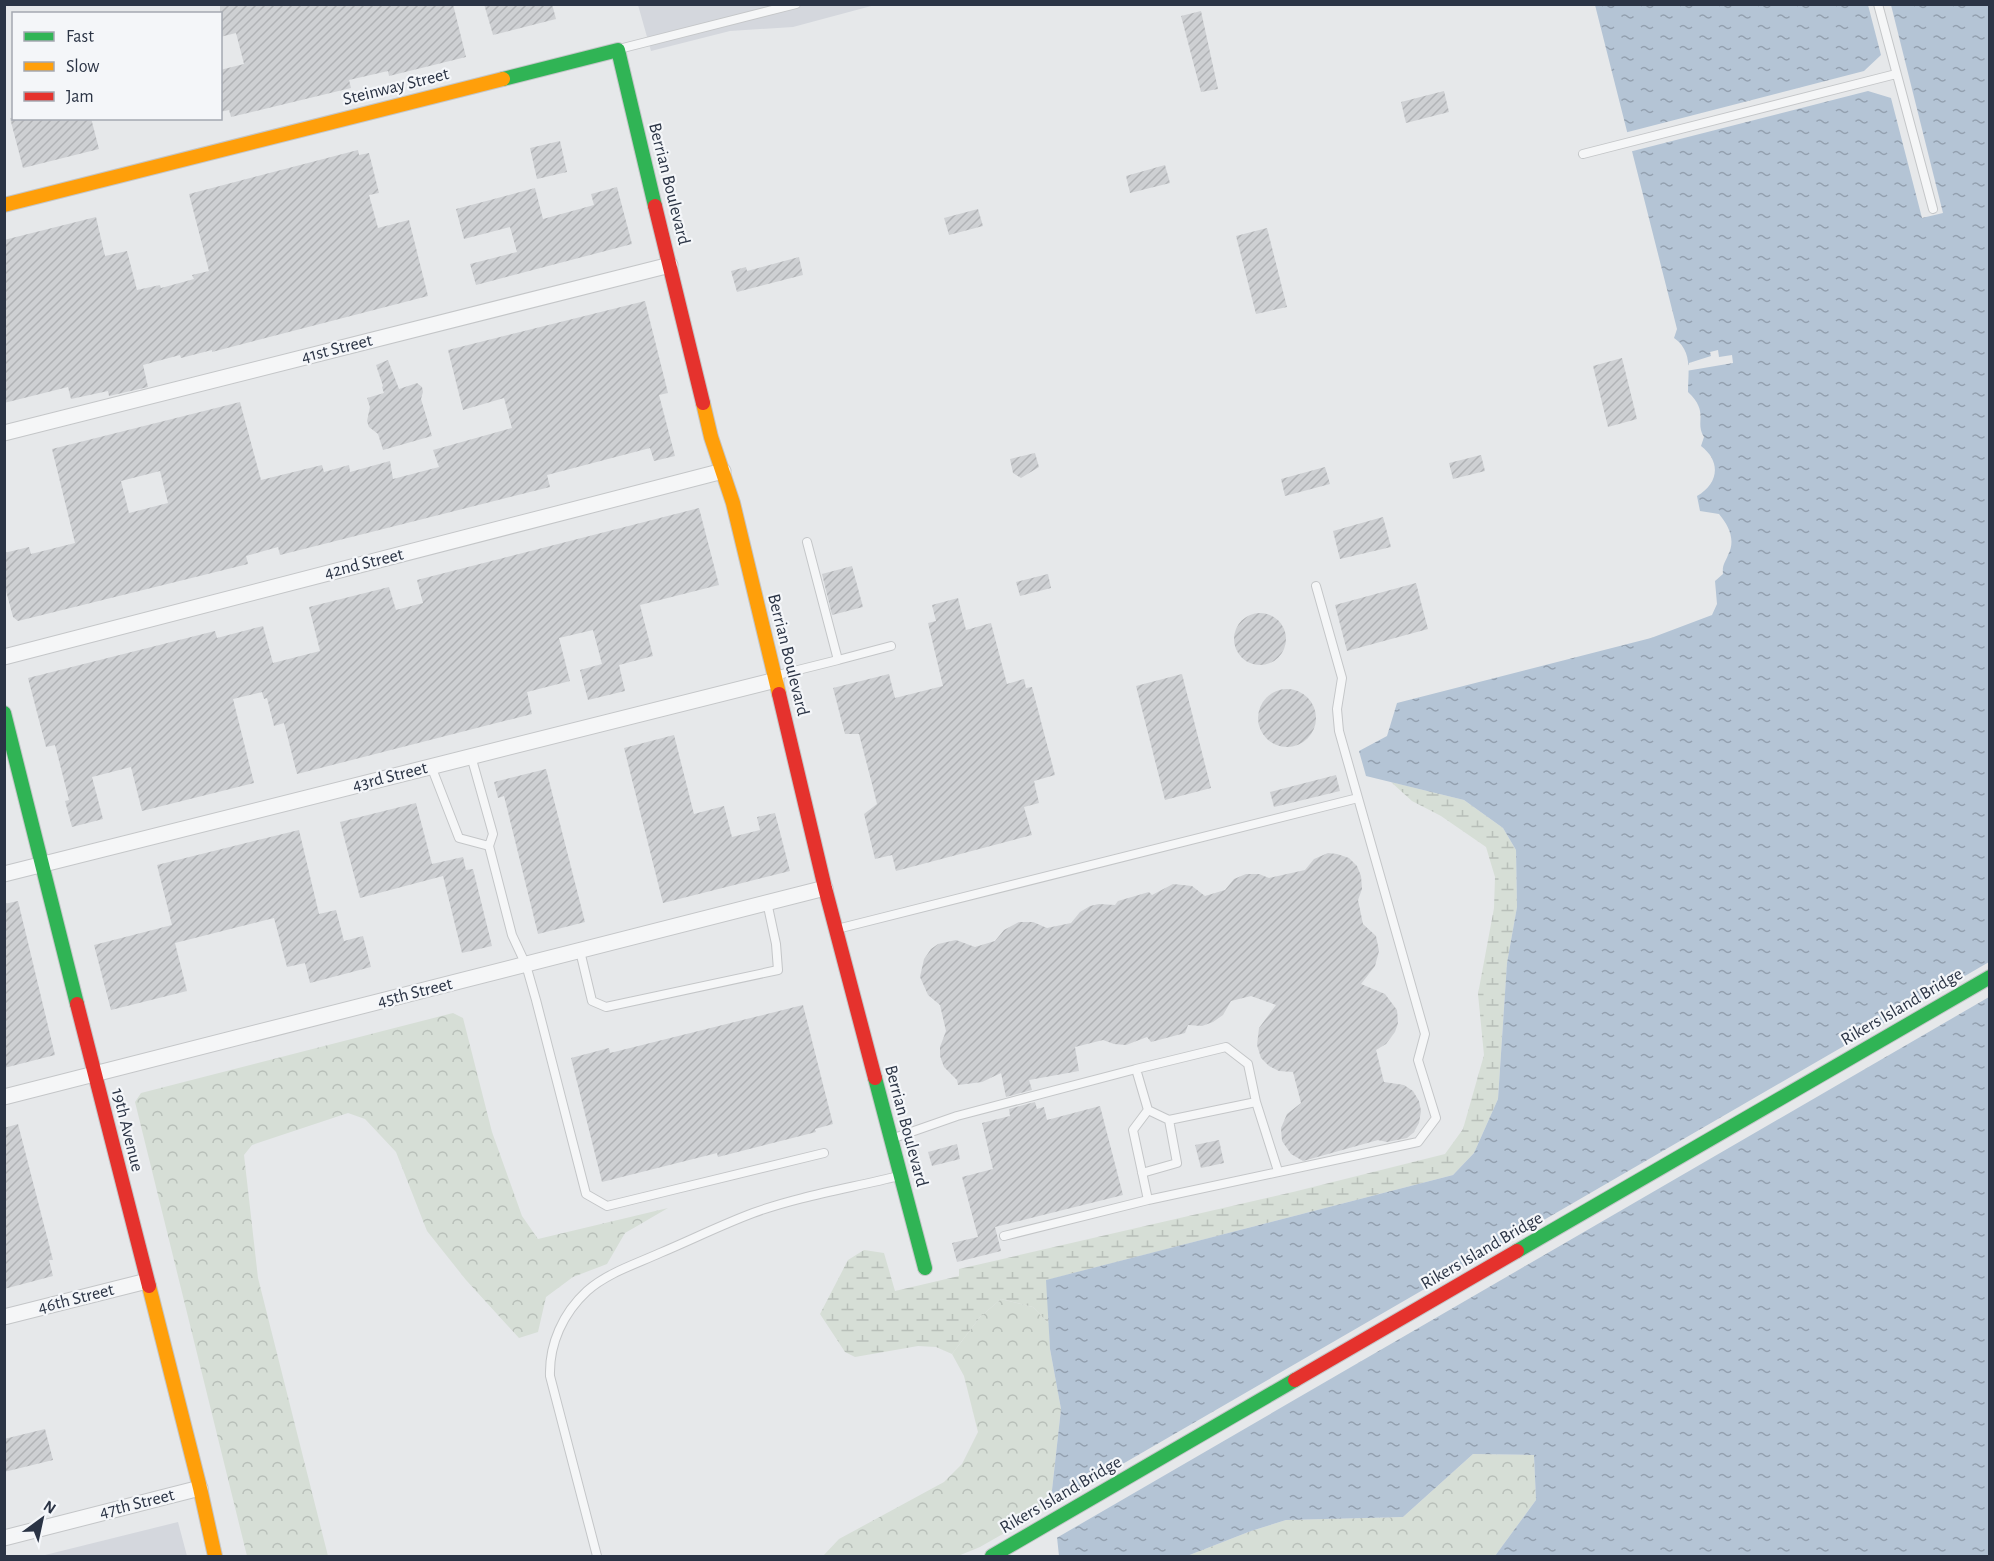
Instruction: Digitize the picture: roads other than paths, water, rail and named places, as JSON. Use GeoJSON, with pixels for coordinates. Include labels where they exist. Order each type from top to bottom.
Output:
{"type":"FeatureCollection","features":[{"type":"Feature","properties":{"kind":"street","name":"Steinway Street"},"geometry":{"type":"LineString","coordinates":[[4,205],[618,50]]}},
{"type":"Feature","properties":{"kind":"street","name":"Berrian Boulevard"},"geometry":{"type":"LineString","coordinates":[[618,50],[711,436],[733,503],[825,888],[925,1268]]}},
{"type":"Feature","properties":{"kind":"street","name":"41st Street"},"geometry":{"type":"LineString","coordinates":[[4,433],[670,265]]}},
{"type":"Feature","properties":{"kind":"street","name":"42nd Street"},"geometry":{"type":"LineString","coordinates":[[4,657],[723,471]]}},
{"type":"Feature","properties":{"kind":"street","name":"43rd Street"},"geometry":{"type":"LineString","coordinates":[[4,874],[776,677]]}},
{"type":"Feature","properties":{"kind":"street","name":"19th Avenue"},"geometry":{"type":"LineString","coordinates":[[4,713],[200,1488],[215,1557]]}},
{"type":"Feature","properties":{"kind":"street","name":"45th Street"},"geometry":{"type":"LineString","coordinates":[[4,1097],[825,888]]}},
{"type":"Feature","properties":{"kind":"street","name":"Rikers Island Bridge"},"geometry":{"type":"LineString","coordinates":[[992,1557],[1989,977]]}},
{"type":"Feature","properties":{"kind":"street","name":"46th Street"},"geometry":{"type":"LineString","coordinates":[[4,1317],[147,1281]]}},
{"type":"Feature","properties":{"kind":"street","name":"47th Street"},"geometry":{"type":"LineString","coordinates":[[4,1538],[200,1488]]}},
{"type":"Feature","properties":{"kind":"lane","name":"Steinway Street"},"geometry":{"type":"LineString","coordinates":[[618,50],[796,4]]}},
{"type":"Feature","properties":{"kind":"lane"},"geometry":{"type":"LineString","coordinates":[[1878,4],[1933,209]]}},
{"type":"Feature","properties":{"kind":"lane"},"geometry":{"type":"LineString","coordinates":[[1583,154],[1896,74]]}},
{"type":"Feature","properties":{"kind":"lane"},"geometry":{"type":"LineString","coordinates":[[807,542],[838,660]]}},
{"type":"Feature","properties":{"kind":"lane"},"geometry":{"type":"LineString","coordinates":[[1004,1236],[1148,1200],[1418,1142],[1436,1118],[1418,1060],[1425,1034],[1339,731],[1337,709],[1342,678],[1316,586]]}},
{"type":"Feature","properties":{"kind":"lane"},"geometry":{"type":"LineString","coordinates":[[776,677],[891,646]]}},
{"type":"Feature","properties":{"kind":"lane"},"geometry":{"type":"LineString","coordinates":[[471,756],[493,834],[489,846],[512,935],[526,964],[586,1194],[607,1206],[824,1153]]}},
{"type":"Feature","properties":{"kind":"lane"},"geometry":{"type":"LineString","coordinates":[[431,766],[459,838],[489,846]]}},
{"type":"Feature","properties":{"kind":"lane"},"geometry":{"type":"LineString","coordinates":[[836,930],[1358,798]]}},
{"type":"Feature","properties":{"kind":"lane"},"geometry":{"type":"LineString","coordinates":[[580,951],[592,1001],[606,1007],[778,970],[776,944],[767,903]]}},
{"type":"Feature","properties":{"kind":"lane"},"geometry":{"type":"LineString","coordinates":[[890,1139],[957,1116],[1226,1047],[1248,1064],[1256,1102],[1278,1171]]}},
{"type":"Feature","properties":{"kind":"lane"},"geometry":{"type":"LineString","coordinates":[[1136,1069],[1148,1110],[1169,1120],[1256,1102]]}},
{"type":"Feature","properties":{"kind":"lane"},"geometry":{"type":"LineString","coordinates":[[1148,1110],[1134,1130],[1148,1200]]}},
{"type":"Feature","properties":{"kind":"lane"},"geometry":{"type":"LineString","coordinates":[[1143,1173],[1177,1163],[1169,1120]]}},
{"type":"Feature","properties":{"kind":"lane"},"geometry":{"type":"LineString","coordinates":[[597,1557],[550,1376],[552,1349],[569,1312],[588,1291],[608,1277],[732,1222],[772,1207],[900,1175]]}},
{"type":"Feature","properties":{"kind":"water"},"geometry":{"type":"Polygon","coordinates":[[[1595,5],[1989,5],[1989,1556],[1495,1556],[1536,1500],[1534,1455],[1473,1454],[1403,1517],[1286,1520],[1187,1556],[1059,1556],[1052,1490],[1061,1409],[1050,1349],[1046,1280],[1453,1175],[1474,1153],[1498,1099],[1507,963],[1517,907],[1516,850],[1503,828],[1464,800],[1366,776],[1359,751],[1387,736],[1397,703],[1651,638],[1712,615],[1717,604],[1715,581],[1723,574],[1723,566],[1731,544],[1730,533],[1719,514],[1700,511],[1697,496],[1713,479],[1714,466],[1708,452],[1701,446],[1704,437],[1700,426],[1700,411],[1695,399],[1688,392],[1687,356],[1680,343],[1674,338],[1677,329],[1595,5]]]}}]}
